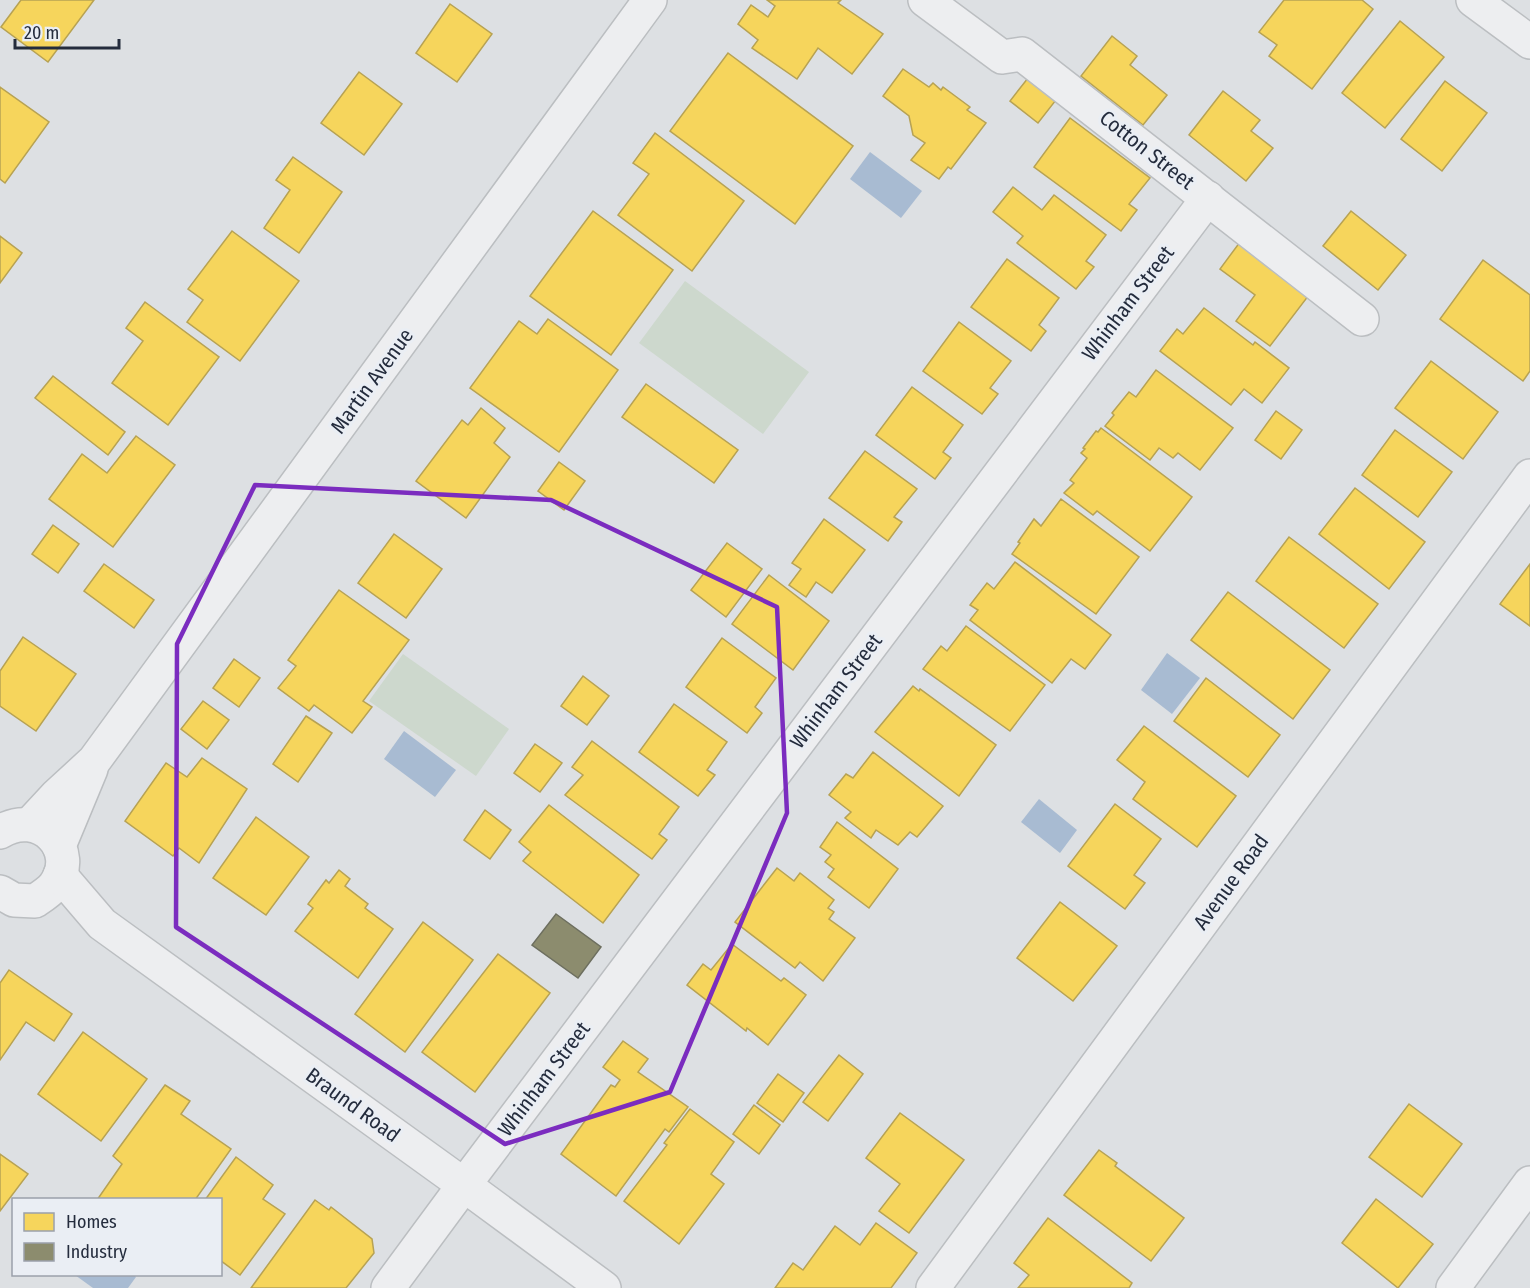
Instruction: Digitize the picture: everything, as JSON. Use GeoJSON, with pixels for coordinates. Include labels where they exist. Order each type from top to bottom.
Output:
{"type":"FeatureCollection","features":[{"type":"Feature","properties":{"kind":"street","name":"Martin Avenue"},"geometry":{"type":"LineString","coordinates":[[9,827],[56,796],[94,761],[650,0]]}},
{"type":"Feature","properties":{"kind":"street","name":"Cotton Street"},"geometry":{"type":"LineString","coordinates":[[925,0],[1002,57],[1022,54],[1362,319]]}},
{"type":"Feature","properties":{"kind":"street"},"geometry":{"type":"LineString","coordinates":[[1473,0],[1530,42]]}},
{"type":"Feature","properties":{"kind":"street","name":"Whinham Street"},"geometry":{"type":"LineString","coordinates":[[388,1288],[1208,198]]}},
{"type":"Feature","properties":{"kind":"street","name":"Avenue Road"},"geometry":{"type":"LineString","coordinates":[[933,1288],[1530,476]]}},
{"type":"Feature","properties":{"kind":"street","name":"Martin Avenue"},"geometry":{"type":"LineString","coordinates":[[10,898],[54,886],[59,860],[94,761]]}},
{"type":"Feature","properties":{"kind":"street","name":"Braund Road"},"geometry":{"type":"LineString","coordinates":[[9,827],[41,828],[52,836],[59,860],[102,924]]}},
{"type":"Feature","properties":{"kind":"street","name":"Braund Road"},"geometry":{"type":"LineString","coordinates":[[10,898],[102,924],[604,1288]]}},
{"type":"Feature","properties":{"kind":"street"},"geometry":{"type":"LineString","coordinates":[[1453,1288],[1530,1183]]}},
{"type":"Feature","properties":{"kind":"highlighted area"},"geometry":{"type":"Polygon","coordinates":[[[255,485],[551,500],[777,607],[787,813],[670,1092],[505,1144],[176,927],[177,644],[255,485]]]}},
{"type":"Feature","properties":{"kind":"shaded area"},"geometry":{"type":"Polygon","coordinates":[[[685,281],[809,372],[763,434],[639,343],[685,281]]]}},
{"type":"Feature","properties":{"kind":"shaded area"},"geometry":{"type":"Polygon","coordinates":[[[403,654],[509,729],[476,776],[369,701],[403,654]]]}},
{"type":"Feature","properties":{"kind":"water"},"geometry":{"type":"Polygon","coordinates":[[[870,152],[922,191],[901,218],[850,179],[870,152]]]}},
{"type":"Feature","properties":{"kind":"water"},"geometry":{"type":"Polygon","coordinates":[[[1167,653],[1200,678],[1172,714],[1141,690],[1167,653]]]}},
{"type":"Feature","properties":{"kind":"water"},"geometry":{"type":"Polygon","coordinates":[[[404,731],[456,770],[435,797],[384,759],[404,731]]]}},
{"type":"Feature","properties":{"kind":"water"},"geometry":{"type":"Polygon","coordinates":[[[1039,799],[1077,830],[1060,853],[1021,822],[1039,799]]]}},
{"type":"Feature","properties":{"kind":"water"},"geometry":{"type":"Polygon","coordinates":[[[76,1276],[136,1277],[128,1288],[93,1288],[76,1276]]]}},
{"type":"Feature","properties":{"kind":"building: Homes"},"geometry":{"type":"Polygon","coordinates":[[[21,0],[94,0],[48,62],[1,27],[21,0]]]}},
{"type":"Feature","properties":{"kind":"building: Homes"},"geometry":{"type":"Polygon","coordinates":[[[767,0],[841,0],[838,3],[883,34],[852,74],[818,48],[797,79],[752,48],[758,40],[738,24],[751,5],[768,17],[775,6],[767,0]]]}},
{"type":"Feature","properties":{"kind":"building: Homes"},"geometry":{"type":"Polygon","coordinates":[[[1284,0],[1362,0],[1373,9],[1312,89],[1269,56],[1277,45],[1259,32],[1284,0]]]}},
{"type":"Feature","properties":{"kind":"building: Homes"},"geometry":{"type":"Polygon","coordinates":[[[450,4],[492,34],[457,82],[416,53],[450,4]]]}},
{"type":"Feature","properties":{"kind":"building: Homes"},"geometry":{"type":"Polygon","coordinates":[[[1400,21],[1444,57],[1385,128],[1342,93],[1400,21]]]}},
{"type":"Feature","properties":{"kind":"building: Homes"},"geometry":{"type":"Polygon","coordinates":[[[1112,36],[1137,56],[1130,65],[1167,95],[1143,125],[1081,76],[1112,36]]]}},
{"type":"Feature","properties":{"kind":"building: Homes"},"geometry":{"type":"Polygon","coordinates":[[[728,53],[853,146],[795,224],[670,131],[728,53]]]}},
{"type":"Feature","properties":{"kind":"building: Homes"},"geometry":{"type":"Polygon","coordinates":[[[903,69],[929,87],[933,83],[941,90],[943,87],[970,107],[967,110],[986,123],[951,169],[948,167],[939,179],[911,160],[925,143],[913,135],[909,116],[883,96],[903,69]]]}},
{"type":"Feature","properties":{"kind":"building: Homes"},"geometry":{"type":"Polygon","coordinates":[[[359,72],[402,104],[364,155],[321,123],[359,72]]]}},
{"type":"Feature","properties":{"kind":"building: Homes"},"geometry":{"type":"Polygon","coordinates":[[[1028,78],[1056,100],[1038,123],[1010,101],[1028,78]]]}},
{"type":"Feature","properties":{"kind":"building: Homes"},"geometry":{"type":"Polygon","coordinates":[[[1445,81],[1487,113],[1442,171],[1401,139],[1445,81]]]}},
{"type":"Feature","properties":{"kind":"building: Homes"},"geometry":{"type":"Polygon","coordinates":[[[0,87],[49,122],[5,183],[0,179],[0,87]]]}},
{"type":"Feature","properties":{"kind":"building: Homes"},"geometry":{"type":"Polygon","coordinates":[[[1223,91],[1260,120],[1251,131],[1273,148],[1246,181],[1189,135],[1223,91]]]}},
{"type":"Feature","properties":{"kind":"building: Homes"},"geometry":{"type":"Polygon","coordinates":[[[1070,118],[1150,178],[1129,204],[1137,210],[1121,231],[1034,167],[1070,118]]]}},
{"type":"Feature","properties":{"kind":"building: Homes"},"geometry":{"type":"Polygon","coordinates":[[[655,133],[744,201],[692,271],[618,215],[649,174],[633,163],[655,133]]]}},
{"type":"Feature","properties":{"kind":"building: Homes"},"geometry":{"type":"Polygon","coordinates":[[[293,157],[342,192],[299,253],[264,228],[290,190],[276,180],[293,157]]]}},
{"type":"Feature","properties":{"kind":"building: Homes"},"geometry":{"type":"Polygon","coordinates":[[[1013,187],[1042,210],[1054,195],[1106,235],[1086,261],[1094,267],[1076,289],[1017,243],[1023,236],[993,212],[1013,187]]]}},
{"type":"Feature","properties":{"kind":"building: Homes"},"geometry":{"type":"Polygon","coordinates":[[[593,211],[673,270],[611,355],[530,296],[593,211]]]}},
{"type":"Feature","properties":{"kind":"building: Homes"},"geometry":{"type":"Polygon","coordinates":[[[1351,211],[1406,255],[1378,290],[1323,246],[1351,211]]]}},
{"type":"Feature","properties":{"kind":"building: Homes"},"geometry":{"type":"Polygon","coordinates":[[[232,231],[299,281],[240,361],[187,322],[203,300],[188,289],[232,231]]]}},
{"type":"Feature","properties":{"kind":"building: Homes"},"geometry":{"type":"Polygon","coordinates":[[[0,236],[22,253],[0,283],[0,236]]]}},
{"type":"Feature","properties":{"kind":"building: Homes"},"geometry":{"type":"Polygon","coordinates":[[[1240,242],[1309,295],[1270,346],[1236,321],[1255,295],[1220,269],[1240,242]]]}},
{"type":"Feature","properties":{"kind":"building: Homes"},"geometry":{"type":"Polygon","coordinates":[[[1007,259],[1059,298],[1039,325],[1046,331],[1031,351],[971,307],[1007,259]]]}},
{"type":"Feature","properties":{"kind":"building: Homes"},"geometry":{"type":"Polygon","coordinates":[[[1483,260],[1530,295],[1530,371],[1523,381],[1440,319],[1483,260]]]}},
{"type":"Feature","properties":{"kind":"building: Homes"},"geometry":{"type":"Polygon","coordinates":[[[145,302],[219,357],[168,425],[112,383],[143,341],[126,328],[145,302]]]}},
{"type":"Feature","properties":{"kind":"building: Homes"},"geometry":{"type":"Polygon","coordinates":[[[1204,308],[1253,345],[1255,342],[1289,368],[1262,403],[1244,389],[1231,405],[1160,351],[1177,329],[1183,334],[1204,308]]]}},
{"type":"Feature","properties":{"kind":"building: Homes"},"geometry":{"type":"Polygon","coordinates":[[[548,319],[618,370],[559,452],[470,388],[519,321],[537,334],[548,319]]]}},
{"type":"Feature","properties":{"kind":"building: Homes"},"geometry":{"type":"Polygon","coordinates":[[[959,322],[1011,361],[990,388],[998,394],[982,414],[923,371],[959,322]]]}},
{"type":"Feature","properties":{"kind":"building: Homes"},"geometry":{"type":"Polygon","coordinates":[[[1431,361],[1498,412],[1463,459],[1395,408],[1431,361]]]}},
{"type":"Feature","properties":{"kind":"building: Homes"},"geometry":{"type":"Polygon","coordinates":[[[1156,370],[1233,428],[1200,470],[1178,453],[1173,458],[1159,448],[1150,460],[1105,426],[1129,392],[1136,397],[1156,370]]]}},
{"type":"Feature","properties":{"kind":"building: Homes"},"geometry":{"type":"Polygon","coordinates":[[[53,376],[125,432],[108,455],[35,398],[53,376]]]}},
{"type":"Feature","properties":{"kind":"building: Homes"},"geometry":{"type":"Polygon","coordinates":[[[646,384],[738,450],[714,483],[622,417],[646,384]]]}},
{"type":"Feature","properties":{"kind":"building: Homes"},"geometry":{"type":"Polygon","coordinates":[[[912,387],[963,425],[943,452],[951,458],[935,479],[876,435],[912,387]]]}},
{"type":"Feature","properties":{"kind":"building: Homes"},"geometry":{"type":"Polygon","coordinates":[[[481,408],[505,428],[494,443],[510,457],[466,518],[416,481],[462,420],[468,425],[481,408]]]}},
{"type":"Feature","properties":{"kind":"building: Homes"},"geometry":{"type":"Polygon","coordinates":[[[1276,411],[1302,430],[1281,459],[1255,440],[1276,411]]]}},
{"type":"Feature","properties":{"kind":"building: Homes"},"geometry":{"type":"Polygon","coordinates":[[[1101,428],[1192,497],[1150,551],[1097,511],[1093,515],[1064,493],[1074,483],[1070,480],[1087,458],[1081,453],[1085,449],[1083,448],[1101,428]]]}},
{"type":"Feature","properties":{"kind":"building: Homes"},"geometry":{"type":"Polygon","coordinates":[[[1395,430],[1452,472],[1418,517],[1362,475],[1395,430]]]}},
{"type":"Feature","properties":{"kind":"building: Homes"},"geometry":{"type":"Polygon","coordinates":[[[136,436],[175,465],[113,547],[49,499],[82,454],[107,473],[136,436]]]}},
{"type":"Feature","properties":{"kind":"building: Homes"},"geometry":{"type":"Polygon","coordinates":[[[865,451],[917,489],[894,517],[902,522],[888,541],[829,498],[865,451]]]}},
{"type":"Feature","properties":{"kind":"building: Homes"},"geometry":{"type":"Polygon","coordinates":[[[559,462],[585,481],[564,510],[538,491],[559,462]]]}},
{"type":"Feature","properties":{"kind":"building: Homes"},"geometry":{"type":"Polygon","coordinates":[[[1355,488],[1425,542],[1389,589],[1319,534],[1355,488]]]}},
{"type":"Feature","properties":{"kind":"building: Homes"},"geometry":{"type":"Polygon","coordinates":[[[1061,499],[1139,557],[1096,614],[1012,554],[1034,519],[1041,526],[1061,499]]]}},
{"type":"Feature","properties":{"kind":"building: Homes"},"geometry":{"type":"Polygon","coordinates":[[[824,519],[865,550],[832,593],[816,582],[806,597],[789,585],[801,569],[792,563],[824,519]]]}},
{"type":"Feature","properties":{"kind":"building: Homes"},"geometry":{"type":"Polygon","coordinates":[[[53,525],[79,544],[58,573],[32,554],[53,525]]]}},
{"type":"Feature","properties":{"kind":"building: Homes"},"geometry":{"type":"Polygon","coordinates":[[[394,534],[442,569],[406,618],[358,583],[394,534]]]}},
{"type":"Feature","properties":{"kind":"building: Homes"},"geometry":{"type":"Polygon","coordinates":[[[1289,537],[1378,604],[1344,648],[1256,581],[1289,537]]]}},
{"type":"Feature","properties":{"kind":"building: Homes"},"geometry":{"type":"Polygon","coordinates":[[[727,543],[762,569],[726,617],[691,590],[727,543]]]}},
{"type":"Feature","properties":{"kind":"building: Homes"},"geometry":{"type":"Polygon","coordinates":[[[1015,562],[1111,635],[1085,669],[1071,659],[1052,683],[970,620],[978,610],[970,605],[987,583],[994,589],[1015,562]]]}},
{"type":"Feature","properties":{"kind":"building: Homes"},"geometry":{"type":"Polygon","coordinates":[[[104,564],[154,600],[134,628],[84,591],[104,564]]]}},
{"type":"Feature","properties":{"kind":"building: Homes"},"geometry":{"type":"Polygon","coordinates":[[[1530,564],[1530,626],[1500,604],[1530,564]]]}},
{"type":"Feature","properties":{"kind":"building: Homes"},"geometry":{"type":"Polygon","coordinates":[[[769,575],[829,621],[793,670],[732,624],[769,575]]]}},
{"type":"Feature","properties":{"kind":"building: Homes"},"geometry":{"type":"Polygon","coordinates":[[[339,590],[409,640],[363,701],[372,707],[352,733],[314,705],[309,711],[278,688],[296,666],[288,660],[339,590]]]}},
{"type":"Feature","properties":{"kind":"building: Homes"},"geometry":{"type":"Polygon","coordinates":[[[1228,592],[1330,670],[1293,719],[1191,640],[1228,592]]]}},
{"type":"Feature","properties":{"kind":"building: Homes"},"geometry":{"type":"Polygon","coordinates":[[[966,626],[1045,685],[1010,731],[923,669],[941,646],[947,651],[966,626]]]}},
{"type":"Feature","properties":{"kind":"building: Homes"},"geometry":{"type":"Polygon","coordinates":[[[23,637],[76,674],[36,731],[0,706],[0,671],[23,637]]]}},
{"type":"Feature","properties":{"kind":"building: Homes"},"geometry":{"type":"Polygon","coordinates":[[[722,638],[776,678],[755,707],[762,713],[747,733],[686,687],[722,638]]]}},
{"type":"Feature","properties":{"kind":"building: Homes"},"geometry":{"type":"Polygon","coordinates":[[[234,659],[260,678],[239,707],[213,688],[234,659]]]}},
{"type":"Feature","properties":{"kind":"building: Homes"},"geometry":{"type":"Polygon","coordinates":[[[583,676],[609,696],[587,725],[561,706],[583,676]]]}},
{"type":"Feature","properties":{"kind":"building: Homes"},"geometry":{"type":"Polygon","coordinates":[[[1206,678],[1280,735],[1248,777],[1174,721],[1206,678]]]}},
{"type":"Feature","properties":{"kind":"building: Homes"},"geometry":{"type":"Polygon","coordinates":[[[913,686],[996,745],[959,796],[875,732],[913,686]]]}},
{"type":"Feature","properties":{"kind":"building: Homes"},"geometry":{"type":"Polygon","coordinates":[[[203,701],[229,720],[207,749],[181,729],[203,701]]]}},
{"type":"Feature","properties":{"kind":"building: Homes"},"geometry":{"type":"Polygon","coordinates":[[[674,704],[727,742],[707,770],[715,775],[698,796],[639,752],[674,704]]]}},
{"type":"Feature","properties":{"kind":"building: Homes"},"geometry":{"type":"Polygon","coordinates":[[[306,716],[332,733],[298,782],[273,764],[306,716]]]}},
{"type":"Feature","properties":{"kind":"building: Homes"},"geometry":{"type":"Polygon","coordinates":[[[1144,726],[1236,796],[1197,847],[1133,799],[1145,782],[1117,760],[1144,726]]]}},
{"type":"Feature","properties":{"kind":"building: Homes"},"geometry":{"type":"Polygon","coordinates":[[[592,741],[679,807],[659,834],[667,840],[652,859],[565,795],[583,775],[572,767],[592,741]]]}},
{"type":"Feature","properties":{"kind":"building: Homes"},"geometry":{"type":"Polygon","coordinates":[[[535,744],[562,763],[540,792],[514,773],[535,744]]]}},
{"type":"Feature","properties":{"kind":"building: Homes"},"geometry":{"type":"Polygon","coordinates":[[[873,752],[943,806],[917,837],[910,832],[898,845],[876,830],[871,838],[845,818],[851,812],[829,795],[846,774],[853,778],[873,752]]]}},
{"type":"Feature","properties":{"kind":"building: Homes"},"geometry":{"type":"Polygon","coordinates":[[[202,758],[247,789],[199,863],[179,848],[173,856],[125,821],[166,763],[187,777],[202,758]]]}},
{"type":"Feature","properties":{"kind":"building: Homes"},"geometry":{"type":"Polygon","coordinates":[[[1115,804],[1161,839],[1134,875],[1145,883],[1125,909],[1068,866],[1115,804]]]}},
{"type":"Feature","properties":{"kind":"building: Homes"},"geometry":{"type":"Polygon","coordinates":[[[549,805],[639,875],[603,923],[523,861],[531,852],[519,842],[549,805]]]}},
{"type":"Feature","properties":{"kind":"building: Homes"},"geometry":{"type":"Polygon","coordinates":[[[485,810],[511,830],[490,859],[464,840],[485,810]]]}},
{"type":"Feature","properties":{"kind":"building: Homes"},"geometry":{"type":"Polygon","coordinates":[[[256,817],[309,857],[266,915],[213,878],[256,817]]]}},
{"type":"Feature","properties":{"kind":"building: Homes"},"geometry":{"type":"Polygon","coordinates":[[[837,822],[898,869],[869,908],[828,877],[834,869],[825,862],[831,855],[820,847],[837,822]]]}},
{"type":"Feature","properties":{"kind":"building: Homes"},"geometry":{"type":"Polygon","coordinates":[[[777,868],[794,881],[800,873],[834,900],[828,908],[834,912],[829,919],[855,938],[823,981],[800,962],[795,968],[735,922],[777,868]]]}},
{"type":"Feature","properties":{"kind":"building: Homes"},"geometry":{"type":"Polygon","coordinates":[[[339,870],[350,879],[345,886],[368,904],[365,908],[393,929],[358,978],[295,931],[313,908],[308,904],[326,880],[329,883],[339,870]]]}},
{"type":"Feature","properties":{"kind":"building: Homes"},"geometry":{"type":"Polygon","coordinates":[[[1060,902],[1117,946],[1073,1001],[1017,958],[1060,902]]]}},
{"type":"Feature","properties":{"kind":"building: Homes"},"geometry":{"type":"Polygon","coordinates":[[[423,922],[473,960],[405,1052],[355,1014],[423,922]]]}},
{"type":"Feature","properties":{"kind":"building: Homes"},"geometry":{"type":"Polygon","coordinates":[[[732,944],[781,981],[784,978],[806,995],[768,1045],[747,1028],[746,1031],[687,985],[703,964],[711,970],[732,944]]]}},
{"type":"Feature","properties":{"kind":"building: Homes"},"geometry":{"type":"Polygon","coordinates":[[[498,954],[550,993],[475,1092],[422,1052],[498,954]]]}},
{"type":"Feature","properties":{"kind":"building: Homes"},"geometry":{"type":"Polygon","coordinates":[[[9,970],[72,1014],[54,1041],[26,1022],[0,1060],[0,983],[9,970]]]}},
{"type":"Feature","properties":{"kind":"building: Homes"},"geometry":{"type":"Polygon","coordinates":[[[83,1032],[147,1079],[101,1141],[38,1094],[83,1032]]]}},
{"type":"Feature","properties":{"kind":"building: Homes"},"geometry":{"type":"Polygon","coordinates":[[[623,1041],[648,1059],[638,1072],[688,1107],[669,1132],[665,1129],[616,1196],[561,1154],[611,1085],[615,1087],[620,1080],[603,1067],[623,1041]]]}},
{"type":"Feature","properties":{"kind":"building: Homes"},"geometry":{"type":"Polygon","coordinates":[[[839,1055],[863,1074],[828,1121],[803,1102],[839,1055]]]}},
{"type":"Feature","properties":{"kind":"building: Homes"},"geometry":{"type":"Polygon","coordinates":[[[778,1074],[804,1093],[783,1122],[757,1103],[778,1074]]]}},
{"type":"Feature","properties":{"kind":"building: Homes"},"geometry":{"type":"Polygon","coordinates":[[[165,1085],[190,1101],[181,1114],[231,1149],[196,1198],[98,1198],[122,1164],[113,1156],[165,1085]]]}},
{"type":"Feature","properties":{"kind":"building: Homes"},"geometry":{"type":"Polygon","coordinates":[[[1409,1104],[1462,1144],[1422,1197],[1369,1157],[1409,1104]]]}},
{"type":"Feature","properties":{"kind":"building: Homes"},"geometry":{"type":"Polygon","coordinates":[[[754,1105],[780,1125],[759,1154],[733,1134],[754,1105]]]}},
{"type":"Feature","properties":{"kind":"building: Homes"},"geometry":{"type":"Polygon","coordinates":[[[690,1109],[734,1142],[711,1174],[724,1184],[679,1244],[624,1201],[667,1145],[664,1143],[690,1109]]]}},
{"type":"Feature","properties":{"kind":"building: Homes"},"geometry":{"type":"Polygon","coordinates":[[[900,1113],[964,1160],[909,1233],[879,1211],[900,1184],[866,1158],[900,1113]]]}},
{"type":"Feature","properties":{"kind":"building: Homes"},"geometry":{"type":"Polygon","coordinates":[[[1099,1150],[1117,1163],[1115,1166],[1184,1218],[1151,1261],[1064,1195],[1099,1150]]]}},
{"type":"Feature","properties":{"kind":"building: Homes"},"geometry":{"type":"Polygon","coordinates":[[[0,1154],[28,1174],[0,1211],[0,1154]]]}},
{"type":"Feature","properties":{"kind":"building: Homes"},"geometry":{"type":"Polygon","coordinates":[[[236,1157],[273,1185],[263,1199],[285,1214],[240,1275],[222,1262],[222,1198],[206,1198],[236,1157]]]}},
{"type":"Feature","properties":{"kind":"building: Homes"},"geometry":{"type":"Polygon","coordinates":[[[1376,1199],[1433,1244],[1398,1288],[1342,1243],[1376,1199]]]}},
{"type":"Feature","properties":{"kind":"building: Homes"},"geometry":{"type":"Polygon","coordinates":[[[315,1200],[329,1210],[331,1207],[372,1239],[374,1253],[346,1288],[251,1288],[315,1200]]]}},
{"type":"Feature","properties":{"kind":"building: Homes"},"geometry":{"type":"Polygon","coordinates":[[[1048,1218],[1132,1283],[1129,1288],[1018,1288],[1029,1275],[1014,1263],[1048,1218]]]}},
{"type":"Feature","properties":{"kind":"building: Homes"},"geometry":{"type":"Polygon","coordinates":[[[876,1223],[917,1253],[891,1288],[775,1288],[793,1263],[803,1270],[835,1226],[860,1245],[876,1223]]]}},
{"type":"Feature","properties":{"kind":"building: Industry"},"geometry":{"type":"Polygon","coordinates":[[[556,914],[601,947],[578,978],[532,945],[556,914]]]}}]}
